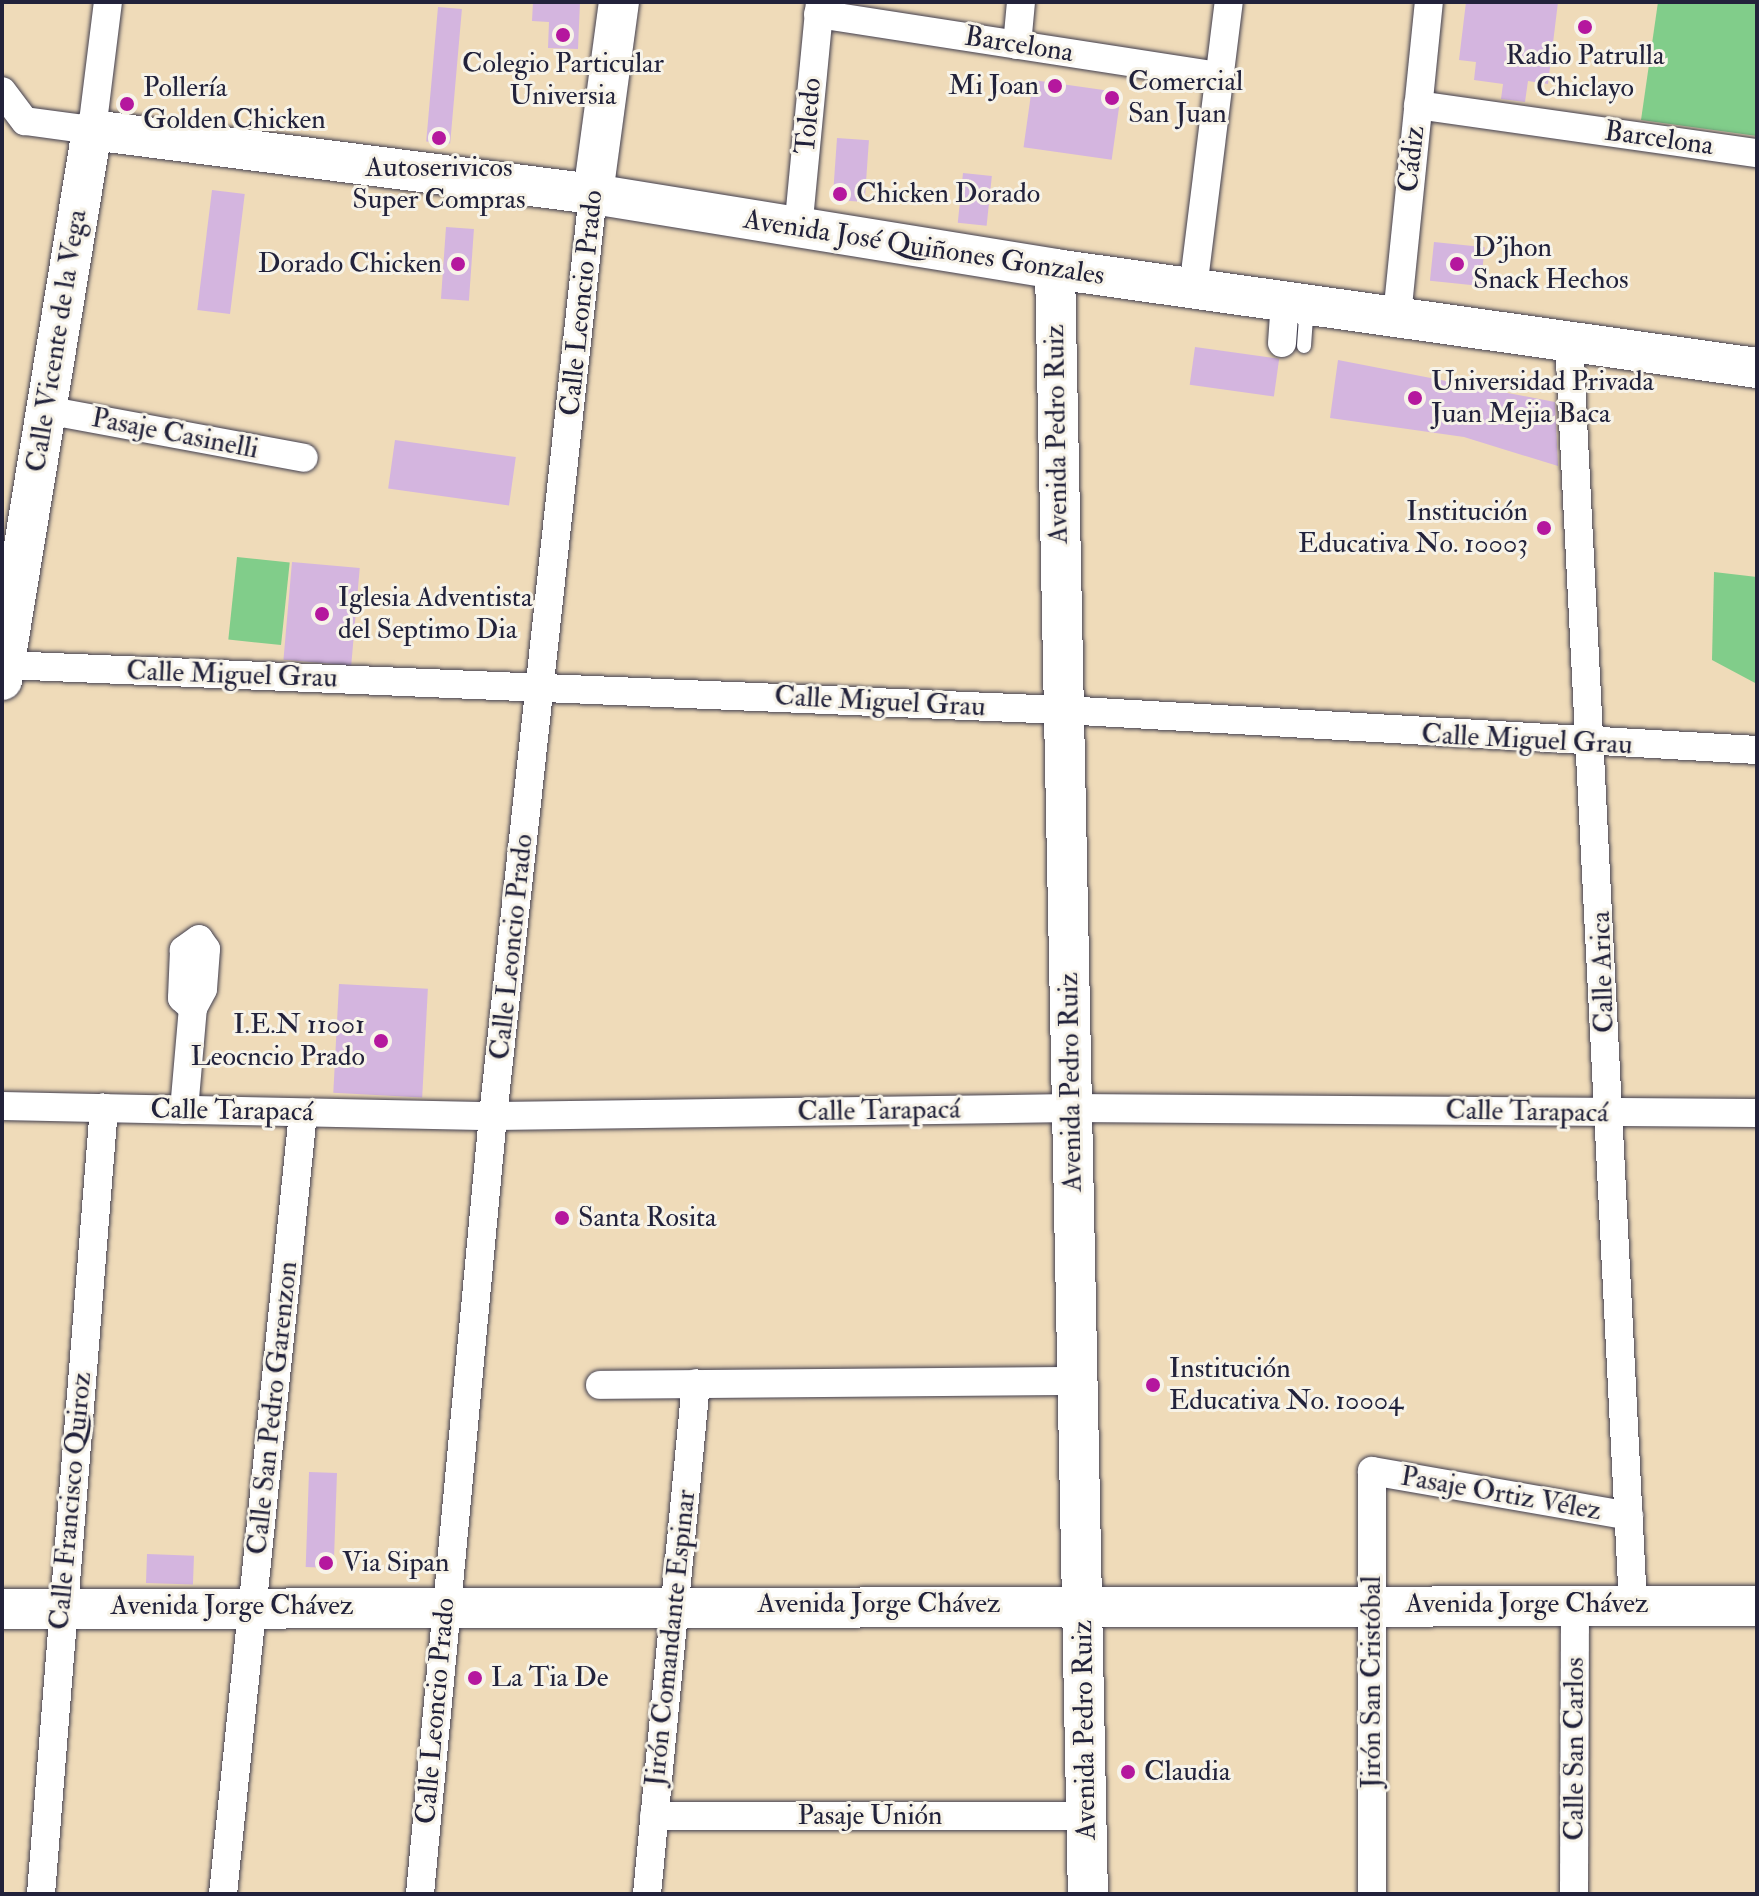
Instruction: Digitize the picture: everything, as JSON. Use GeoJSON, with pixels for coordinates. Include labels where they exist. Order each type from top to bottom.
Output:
{"type":"FeatureCollection","features":[{"type":"Feature","properties":{"kind":"street","name":"Calle Vicente de la Vega"},"geometry":{"type":"LineString","coordinates":[[3,670],[92,130],[108,2]]}},
{"type":"Feature","properties":{"kind":"street","name":"Calle Leoncio Prado"},"geometry":{"type":"LineString","coordinates":[[420,1894],[493,1116],[593,194],[619,2]]}},
{"type":"Feature","properties":{"kind":"street"},"geometry":{"type":"LineString","coordinates":[[1017,45],[1021,2]]}},
{"type":"Feature","properties":{"kind":"street"},"geometry":{"type":"LineString","coordinates":[[1193,289],[1229,2]]}},
{"type":"Feature","properties":{"kind":"street","name":"Cádiz"},"geometry":{"type":"LineString","coordinates":[[1397,316],[1429,2]]}},
{"type":"Feature","properties":{"kind":"street","name":"Barcelona"},"geometry":{"type":"LineString","coordinates":[[819,8],[1017,45],[1220,76]]}},
{"type":"Feature","properties":{"kind":"street","name":"Toledo"},"geometry":{"type":"LineString","coordinates":[[798,230],[819,8]]}},
{"type":"Feature","properties":{"kind":"street"},"geometry":{"type":"LineString","coordinates":[[2,91],[25,121],[92,130]]}},
{"type":"Feature","properties":{"kind":"street","name":"Barcelona"},"geometry":{"type":"LineString","coordinates":[[1418,105],[1757,153]]}},
{"type":"Feature","properties":{"kind":"street","name":"Avenida José Quiñones Gonzales"},"geometry":{"type":"LineString","coordinates":[[92,130],[593,194],[798,230],[1055,269],[1757,368]]}},
{"type":"Feature","properties":{"kind":"street","name":"Avenida Pedro Ruiz"},"geometry":{"type":"LineString","coordinates":[[1055,269],[1088,1894]]}},
{"type":"Feature","properties":{"kind":"street"},"geometry":{"type":"LineString","coordinates":[[1293,345],[1296,303]]}},
{"type":"Feature","properties":{"kind":"street","name":"Calle Arica"},"geometry":{"type":"LineString","coordinates":[[1569,341],[1593,746],[1633,1605]]}},
{"type":"Feature","properties":{"kind":"street","name":"Pasaje Casinelli"},"geometry":{"type":"LineString","coordinates":[[46,410],[304,458]]}},
{"type":"Feature","properties":{"kind":"street","name":"Calle Miguel Grau"},"geometry":{"type":"LineString","coordinates":[[3,670],[541,687],[1063,710],[1593,746],[1757,750]]}},
{"type":"Feature","properties":{"kind":"street"},"geometry":{"type":"LineString","coordinates":[[184,1110],[193,1008]]}},
{"type":"Feature","properties":{"kind":"street","name":"Calle Tarapacá"},"geometry":{"type":"LineString","coordinates":[[2,1106],[493,1116],[1071,1108],[1757,1113]]}},
{"type":"Feature","properties":{"kind":"street","name":"Calle Francisco Quiroz"},"geometry":{"type":"LineString","coordinates":[[41,1894],[104,1108]]}},
{"type":"Feature","properties":{"kind":"street","name":"Calle San Pedro Garenzon"},"geometry":{"type":"LineString","coordinates":[[223,1894],[303,1113]]}},
{"type":"Feature","properties":{"kind":"street"},"geometry":{"type":"LineString","coordinates":[[600,1385],[1078,1381]]}},
{"type":"Feature","properties":{"kind":"street","name":"Jirón Comandante Espinar"},"geometry":{"type":"LineString","coordinates":[[647,1894],[696,1383]]}},
{"type":"Feature","properties":{"kind":"street","name":"Pasaje Ortiz Vélez"},"geometry":{"type":"LineString","coordinates":[[1372,1471],[1629,1516]]}},
{"type":"Feature","properties":{"kind":"street","name":"Jirón San Cristóbal"},"geometry":{"type":"LineString","coordinates":[[1372,1471],[1372,1894]]}},
{"type":"Feature","properties":{"kind":"street","name":"Avenida Jorge Chávez"},"geometry":{"type":"LineString","coordinates":[[2,1609],[445,1604],[1575,1603],[1757,1606]]}},
{"type":"Feature","properties":{"kind":"street","name":"Calle San Carlos"},"geometry":{"type":"LineString","coordinates":[[1574,1894],[1575,1603]]}},
{"type":"Feature","properties":{"kind":"street","name":"Pasaje Unión"},"geometry":{"type":"LineString","coordinates":[[654,1816],[1087,1816]]}},
{"type":"Feature","properties":{"kind":"green space"},"geometry":{"type":"Polygon","coordinates":[[[1658,2],[1757,2],[1757,136],[1641,120],[1658,2]]]}},
{"type":"Feature","properties":{"kind":"green space"},"geometry":{"type":"Polygon","coordinates":[[[237,557],[290,563],[281,645],[228,640],[237,557]]]}},
{"type":"Feature","properties":{"kind":"green space"},"geometry":{"type":"Polygon","coordinates":[[[1714,572],[1757,577],[1757,684],[1712,660],[1714,572]]]}},
{"type":"Feature","properties":{"kind":"building","name":"Colegio Particular Universia"},"geometry":{"type":"Polygon","coordinates":[[[533,2],[580,2],[578,49],[548,48],[549,22],[532,21],[533,2]]]}},
{"type":"Feature","properties":{"kind":"building"},"geometry":{"type":"Polygon","coordinates":[[[1466,2],[1558,2],[1548,84],[1528,81],[1525,102],[1501,99],[1503,84],[1474,80],[1476,62],[1459,60],[1466,2]]]}},
{"type":"Feature","properties":{"kind":"building"},"geometry":{"type":"Polygon","coordinates":[[[438,7],[462,9],[450,144],[426,141],[438,7]]]}},
{"type":"Feature","properties":{"kind":"building"},"geometry":{"type":"Polygon","coordinates":[[[1033,80],[1121,92],[1112,160],[1024,147],[1033,80]]]}},
{"type":"Feature","properties":{"kind":"building"},"geometry":{"type":"Polygon","coordinates":[[[837,138],[869,140],[865,202],[833,200],[837,138]]]}},
{"type":"Feature","properties":{"kind":"building"},"geometry":{"type":"Polygon","coordinates":[[[963,173],[992,176],[987,226],[958,223],[963,173]]]}},
{"type":"Feature","properties":{"kind":"building"},"geometry":{"type":"Polygon","coordinates":[[[212,190],[245,194],[230,314],[197,310],[212,190]]]}},
{"type":"Feature","properties":{"kind":"building","name":"Dorado Chicken"},"geometry":{"type":"Polygon","coordinates":[[[446,227],[474,229],[469,301],[441,299],[446,227]]]}},
{"type":"Feature","properties":{"kind":"building","name":"D'jhon Snack Hechos"},"geometry":{"type":"Polygon","coordinates":[[[1434,242],[1485,247],[1481,286],[1430,281],[1434,242]]]}},
{"type":"Feature","properties":{"kind":"building"},"geometry":{"type":"Polygon","coordinates":[[[1195,347],[1279,359],[1274,396],[1190,385],[1195,347]]]}},
{"type":"Feature","properties":{"kind":"building"},"geometry":{"type":"Polygon","coordinates":[[[1338,360],[1555,402],[1558,466],[1464,437],[1330,418],[1338,360]]]}},
{"type":"Feature","properties":{"kind":"building"},"geometry":{"type":"Polygon","coordinates":[[[395,440],[516,457],[509,506],[388,489],[395,440]]]}},
{"type":"Feature","properties":{"kind":"building","name":"Iglesia Adventista del Septimo Dia"},"geometry":{"type":"Polygon","coordinates":[[[292,562],[360,568],[351,666],[283,660],[292,562]]]}},
{"type":"Feature","properties":{"kind":"building","name":"I.E.N 11001 Leocncio Prado"},"geometry":{"type":"Polygon","coordinates":[[[339,984],[428,989],[422,1098],[333,1093],[339,984]]]}},
{"type":"Feature","properties":{"kind":"building"},"geometry":{"type":"Polygon","coordinates":[[[309,1472],[337,1473],[334,1568],[306,1567],[309,1472]]]}},
{"type":"Feature","properties":{"kind":"building"},"geometry":{"type":"Polygon","coordinates":[[[147,1554],[194,1556],[193,1585],[146,1583],[147,1554]]]}},
{"type":"Feature","properties":{"kind":"place","name":"Radio Patrulla Chiclayo"},"geometry":{"type":"Point","coordinates":[1585,27]}},
{"type":"Feature","properties":{"kind":"place","name":"Colegio Particular Universia"},"geometry":{"type":"Point","coordinates":[563,35]}},
{"type":"Feature","properties":{"kind":"place","name":"Mi Joan"},"geometry":{"type":"Point","coordinates":[1055,86]}},
{"type":"Feature","properties":{"kind":"place","name":"Comercial San Juan"},"geometry":{"type":"Point","coordinates":[1112,98]}},
{"type":"Feature","properties":{"kind":"place","name":"Pollería Golden Chicken"},"geometry":{"type":"Point","coordinates":[127,104]}},
{"type":"Feature","properties":{"kind":"place","name":"Autoserivicos Super Compras"},"geometry":{"type":"Point","coordinates":[439,138]}},
{"type":"Feature","properties":{"kind":"place","name":"Chicken Dorado"},"geometry":{"type":"Point","coordinates":[840,194]}},
{"type":"Feature","properties":{"kind":"place","name":"Dorado Chicken"},"geometry":{"type":"Point","coordinates":[458,264]}},
{"type":"Feature","properties":{"kind":"place","name":"D'jhon Snack Hechos"},"geometry":{"type":"Point","coordinates":[1457,264]}},
{"type":"Feature","properties":{"kind":"place","name":"Universidad Privada Juan Mejia Baca"},"geometry":{"type":"Point","coordinates":[1415,398]}},
{"type":"Feature","properties":{"kind":"place","name":"Institución Educativa No. 10003"},"geometry":{"type":"Point","coordinates":[1544,528]}},
{"type":"Feature","properties":{"kind":"place","name":"Iglesia Adventista del Septimo Dia"},"geometry":{"type":"Point","coordinates":[322,614]}},
{"type":"Feature","properties":{"kind":"place","name":"I.E.N 11001 Leocncio Prado"},"geometry":{"type":"Point","coordinates":[381,1041]}},
{"type":"Feature","properties":{"kind":"place","name":"Santa Rosita"},"geometry":{"type":"Point","coordinates":[562,1218]}},
{"type":"Feature","properties":{"kind":"place","name":"Institución Educativa No. 10004"},"geometry":{"type":"Point","coordinates":[1153,1385]}},
{"type":"Feature","properties":{"kind":"place","name":"Via Sipan"},"geometry":{"type":"Point","coordinates":[326,1563]}},
{"type":"Feature","properties":{"kind":"place","name":"La Tia De"},"geometry":{"type":"Point","coordinates":[475,1678]}},
{"type":"Feature","properties":{"kind":"place","name":"Claudia"},"geometry":{"type":"Point","coordinates":[1128,1772]}}]}
